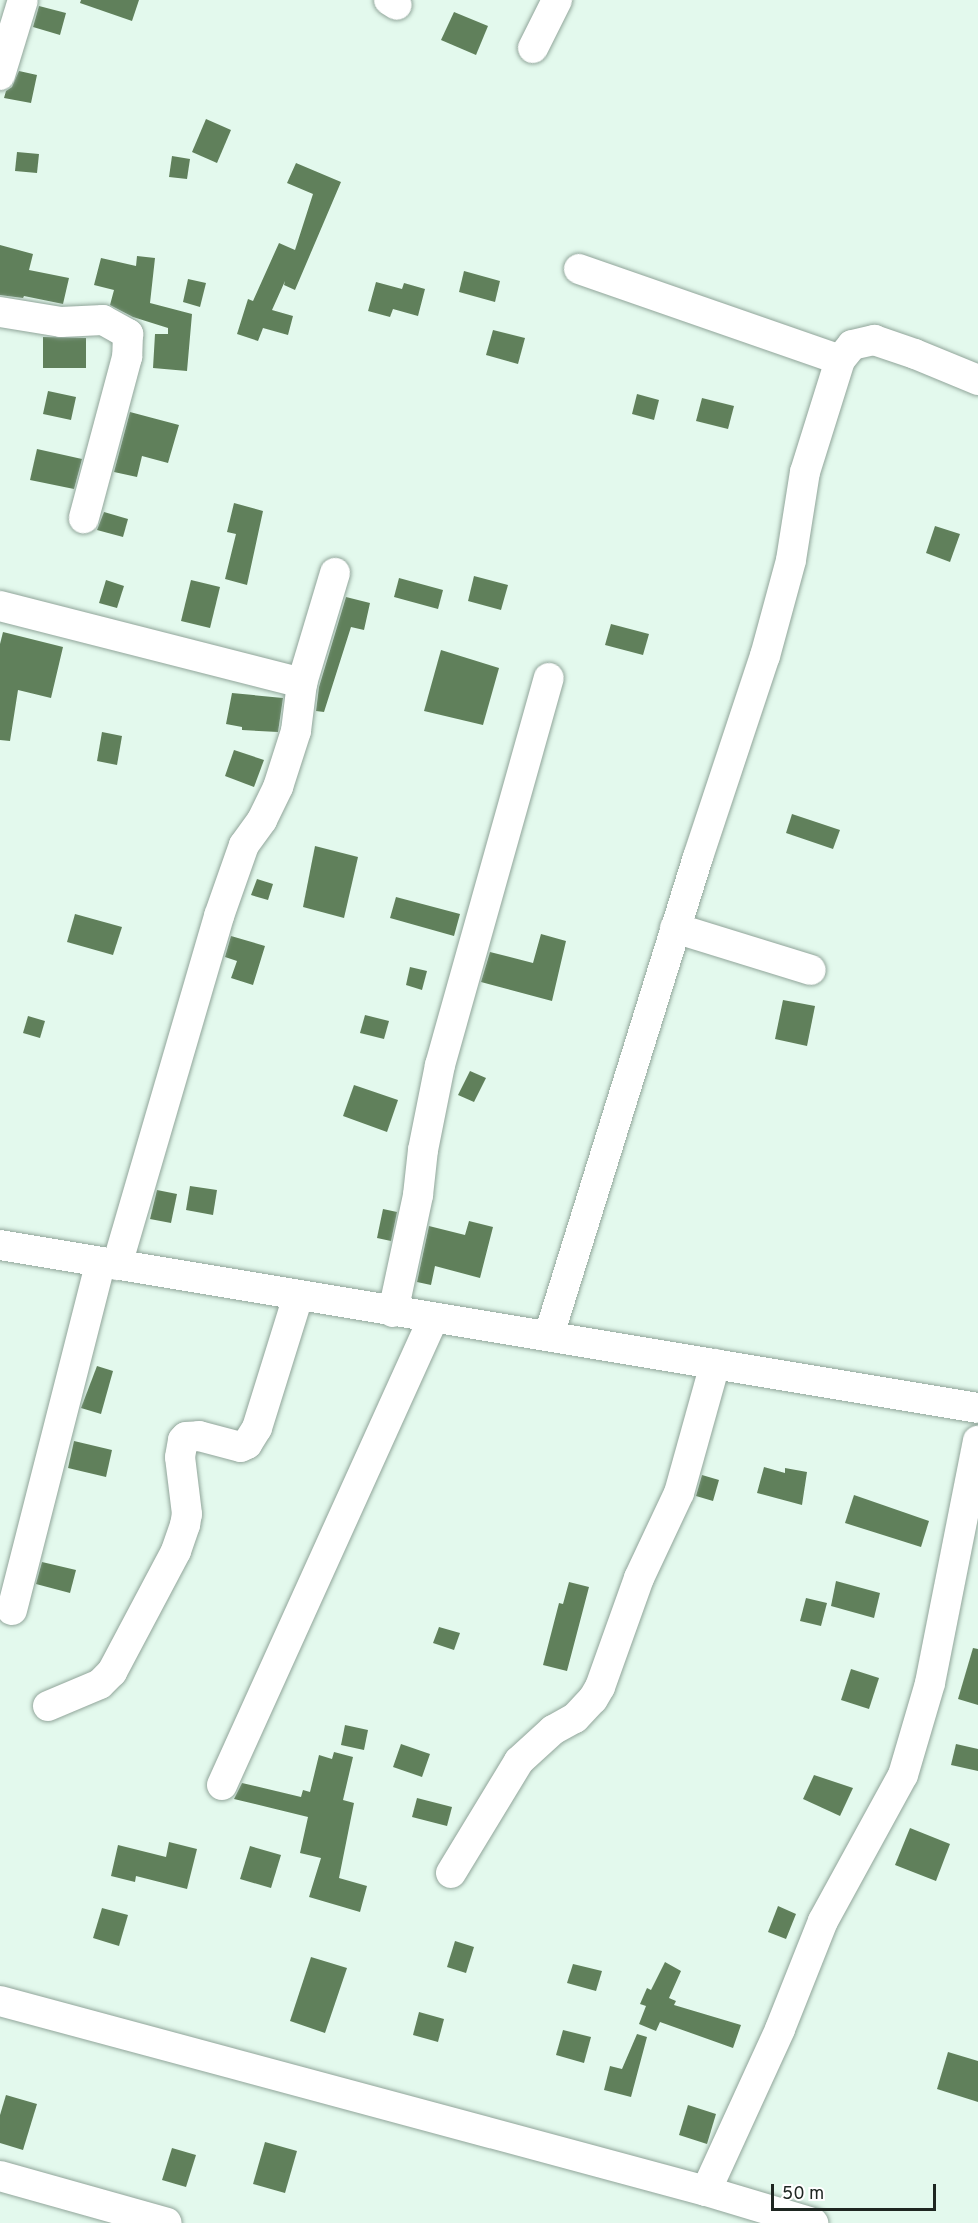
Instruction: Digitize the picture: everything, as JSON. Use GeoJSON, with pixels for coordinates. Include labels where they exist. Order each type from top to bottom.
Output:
{"type":"FeatureCollection","features":[{"type":"Feature","properties":{"kind":"street"},"geometry":{"type":"LineString","coordinates":[[0,75],[23,0]]}},
{"type":"Feature","properties":{"kind":"street"},"geometry":{"type":"LineString","coordinates":[[533,48],[558,0]]}},
{"type":"Feature","properties":{"kind":"street"},"geometry":{"type":"LineString","coordinates":[[579,269],[840,360]]}},
{"type":"Feature","properties":{"kind":"street"},"geometry":{"type":"LineString","coordinates":[[0,312],[61,322],[103,320],[128,334],[127,357],[84,518]]}},
{"type":"Feature","properties":{"kind":"street"},"geometry":{"type":"LineString","coordinates":[[549,1335],[675,928],[765,656],[791,560],[805,472],[840,360],[852,345],[874,340],[978,380]]}},
{"type":"Feature","properties":{"kind":"street"},"geometry":{"type":"LineString","coordinates":[[12,1610],[109,1263],[219,916],[244,846],[262,820],[278,787],[296,731],[302,683],[335,573]]}},
{"type":"Feature","properties":{"kind":"street"},"geometry":{"type":"LineString","coordinates":[[0,606],[302,683]]}},
{"type":"Feature","properties":{"kind":"street"},"geometry":{"type":"LineString","coordinates":[[393,1312],[418,1195],[423,1150],[440,1065],[549,678]]}},
{"type":"Feature","properties":{"kind":"street"},"geometry":{"type":"LineString","coordinates":[[675,928],[811,970]]}},
{"type":"Feature","properties":{"kind":"street"},"geometry":{"type":"LineString","coordinates":[[0,1245],[433,1319],[549,1335],[978,1408]]}},
{"type":"Feature","properties":{"kind":"street"},"geometry":{"type":"LineString","coordinates":[[48,1706],[100,1684],[112,1672],[176,1551],[185,1525],[187,1514],[180,1456],[183,1440],[186,1437],[199,1436],[241,1446],[247,1444],[261,1418],[298,1296]]}},
{"type":"Feature","properties":{"kind":"street"},"geometry":{"type":"LineString","coordinates":[[222,1785],[433,1319]]}},
{"type":"Feature","properties":{"kind":"street"},"geometry":{"type":"LineString","coordinates":[[452,1873],[519,1761],[553,1730],[575,1718],[600,1686],[639,1578],[679,1493],[715,1364]]}},
{"type":"Feature","properties":{"kind":"street"},"geometry":{"type":"LineString","coordinates":[[706,2191],[780,2029],[823,1921],[903,1775],[930,1683],[978,1441]]}},
{"type":"Feature","properties":{"kind":"street"},"geometry":{"type":"LineString","coordinates":[[0,2001],[706,2191],[813,2223]]}},
{"type":"Feature","properties":{"kind":"street"},"geometry":{"type":"LineString","coordinates":[[0,2176],[167,2223]]}},
{"type":"Feature","properties":{"kind":"building"},"geometry":{"type":"Polygon","coordinates":[[[81,0],[139,0],[132,21],[80,3],[81,0]]]}},
{"type":"Feature","properties":{"kind":"building"},"geometry":{"type":"Polygon","coordinates":[[[39,6],[66,13],[60,35],[33,27],[39,6]]]}},
{"type":"Feature","properties":{"kind":"building"},"geometry":{"type":"Polygon","coordinates":[[[454,12],[488,26],[476,55],[441,40],[454,12]]]}},
{"type":"Feature","properties":{"kind":"building"},"geometry":{"type":"Polygon","coordinates":[[[19,71],[37,75],[31,103],[4,98],[19,71]]]}},
{"type":"Feature","properties":{"kind":"building"},"geometry":{"type":"Polygon","coordinates":[[[206,119],[231,130],[217,163],[192,152],[206,119]]]}},
{"type":"Feature","properties":{"kind":"building"},"geometry":{"type":"Polygon","coordinates":[[[17,152],[39,154],[37,173],[15,171],[17,152]]]}},
{"type":"Feature","properties":{"kind":"building"},"geometry":{"type":"Polygon","coordinates":[[[172,156],[190,159],[187,179],[169,177],[172,156]]]}},
{"type":"Feature","properties":{"kind":"building"},"geometry":{"type":"Polygon","coordinates":[[[296,163],[341,182],[295,290],[284,285],[285,281],[272,310],[293,316],[288,335],[263,328],[258,341],[237,334],[248,299],[253,301],[279,243],[295,250],[313,194],[287,183],[296,163]]]}},
{"type":"Feature","properties":{"kind":"building"},"geometry":{"type":"Polygon","coordinates":[[[0,245],[33,254],[29,270],[69,278],[63,304],[24,296],[23,298],[0,295],[0,245]]]}},
{"type":"Feature","properties":{"kind":"building"},"geometry":{"type":"Polygon","coordinates":[[[137,256],[155,258],[150,303],[192,314],[187,371],[153,368],[155,334],[168,334],[168,328],[133,317],[110,305],[114,290],[94,285],[101,258],[136,266],[137,256]]]}},
{"type":"Feature","properties":{"kind":"building"},"geometry":{"type":"Polygon","coordinates":[[[464,271],[500,281],[495,302],[459,292],[464,271]]]}},
{"type":"Feature","properties":{"kind":"building"},"geometry":{"type":"Polygon","coordinates":[[[188,279],[206,283],[200,307],[183,302],[188,279]]]}},
{"type":"Feature","properties":{"kind":"building"},"geometry":{"type":"Polygon","coordinates":[[[376,282],[402,289],[404,283],[425,289],[418,316],[393,309],[390,317],[368,311],[376,282]]]}},
{"type":"Feature","properties":{"kind":"building"},"geometry":{"type":"Polygon","coordinates":[[[493,330],[525,338],[518,364],[486,355],[493,330]]]}},
{"type":"Feature","properties":{"kind":"building"},"geometry":{"type":"Polygon","coordinates":[[[43,337],[86,338],[86,368],[43,368],[43,337]]]}},
{"type":"Feature","properties":{"kind":"building"},"geometry":{"type":"Polygon","coordinates":[[[48,391],[76,397],[71,420],[43,414],[48,391]]]}},
{"type":"Feature","properties":{"kind":"building"},"geometry":{"type":"Polygon","coordinates":[[[637,394],[659,400],[654,420],[632,414],[637,394]]]}},
{"type":"Feature","properties":{"kind":"building"},"geometry":{"type":"Polygon","coordinates":[[[702,398],[734,406],[728,429],[696,421],[702,398]]]}},
{"type":"Feature","properties":{"kind":"building"},"geometry":{"type":"Polygon","coordinates":[[[130,412],[179,425],[168,463],[142,456],[137,477],[114,472],[130,412]]]}},
{"type":"Feature","properties":{"kind":"building"},"geometry":{"type":"Polygon","coordinates":[[[37,449],[82,459],[74,489],[30,480],[37,449]]]}},
{"type":"Feature","properties":{"kind":"building"},"geometry":{"type":"Polygon","coordinates":[[[234,503],[263,511],[247,585],[225,579],[236,534],[227,532],[234,503]]]}},
{"type":"Feature","properties":{"kind":"building"},"geometry":{"type":"Polygon","coordinates":[[[104,512],[128,519],[123,537],[97,530],[104,512]]]}},
{"type":"Feature","properties":{"kind":"building"},"geometry":{"type":"Polygon","coordinates":[[[935,526],[960,534],[950,562],[926,553],[935,526]]]}},
{"type":"Feature","properties":{"kind":"building"},"geometry":{"type":"Polygon","coordinates":[[[474,576],[508,585],[501,610],[468,601],[474,576]]]}},
{"type":"Feature","properties":{"kind":"building"},"geometry":{"type":"Polygon","coordinates":[[[399,578],[443,590],[438,609],[394,597],[399,578]]]}},
{"type":"Feature","properties":{"kind":"building"},"geometry":{"type":"Polygon","coordinates":[[[106,580],[124,586],[117,608],[99,603],[106,580]]]}},
{"type":"Feature","properties":{"kind":"building"},"geometry":{"type":"Polygon","coordinates":[[[191,580],[220,587],[210,628],[181,621],[191,580]]]}},
{"type":"Feature","properties":{"kind":"building"},"geometry":{"type":"Polygon","coordinates":[[[346,597],[370,603],[364,630],[351,627],[324,712],[316,711],[319,687],[346,597]]]}},
{"type":"Feature","properties":{"kind":"building"},"geometry":{"type":"Polygon","coordinates":[[[611,624],[649,634],[643,655],[605,645],[611,624]]]}},
{"type":"Feature","properties":{"kind":"building"},"geometry":{"type":"Polygon","coordinates":[[[3,632],[63,647],[51,698],[18,690],[10,741],[0,740],[0,644],[3,632]]]}},
{"type":"Feature","properties":{"kind":"building"},"geometry":{"type":"Polygon","coordinates":[[[441,650],[499,668],[483,725],[424,711],[441,650]]]}},
{"type":"Feature","properties":{"kind":"building"},"geometry":{"type":"Polygon","coordinates":[[[232,693],[283,698],[278,732],[242,730],[242,727],[226,724],[232,693]]]}},
{"type":"Feature","properties":{"kind":"building"},"geometry":{"type":"Polygon","coordinates":[[[102,732],[122,736],[117,765],[97,761],[102,732]]]}},
{"type":"Feature","properties":{"kind":"building"},"geometry":{"type":"Polygon","coordinates":[[[234,750],[264,760],[254,787],[225,776],[234,750]]]}},
{"type":"Feature","properties":{"kind":"building"},"geometry":{"type":"Polygon","coordinates":[[[792,814],[840,830],[833,849],[786,833],[792,814]]]}},
{"type":"Feature","properties":{"kind":"building"},"geometry":{"type":"Polygon","coordinates":[[[315,846],[358,857],[344,918],[303,907],[315,846]]]}},
{"type":"Feature","properties":{"kind":"building"},"geometry":{"type":"Polygon","coordinates":[[[257,879],[273,884],[268,900],[251,895],[257,879]]]}},
{"type":"Feature","properties":{"kind":"building"},"geometry":{"type":"Polygon","coordinates":[[[396,897],[460,914],[454,936],[390,918],[396,897]]]}},
{"type":"Feature","properties":{"kind":"building"},"geometry":{"type":"Polygon","coordinates":[[[75,914],[122,927],[113,955],[67,942],[75,914]]]}},
{"type":"Feature","properties":{"kind":"building"},"geometry":{"type":"Polygon","coordinates":[[[541,934],[566,941],[552,1001],[481,982],[490,952],[533,963],[541,934]]]}},
{"type":"Feature","properties":{"kind":"building"},"geometry":{"type":"Polygon","coordinates":[[[231,936],[265,946],[253,985],[231,978],[237,961],[225,957],[231,936]]]}},
{"type":"Feature","properties":{"kind":"building"},"geometry":{"type":"Polygon","coordinates":[[[410,967],[427,971],[422,990],[406,985],[410,967]]]}},
{"type":"Feature","properties":{"kind":"building"},"geometry":{"type":"Polygon","coordinates":[[[783,1000],[815,1006],[807,1046],[775,1039],[783,1000]]]}},
{"type":"Feature","properties":{"kind":"building"},"geometry":{"type":"Polygon","coordinates":[[[365,1015],[389,1021],[384,1039],[360,1033],[365,1015]]]}},
{"type":"Feature","properties":{"kind":"building"},"geometry":{"type":"Polygon","coordinates":[[[28,1016],[45,1021],[40,1038],[23,1033],[28,1016]]]}},
{"type":"Feature","properties":{"kind":"building"},"geometry":{"type":"Polygon","coordinates":[[[470,1071],[486,1078],[474,1102],[458,1095],[470,1071]]]}},
{"type":"Feature","properties":{"kind":"building"},"geometry":{"type":"Polygon","coordinates":[[[354,1085],[398,1100],[387,1132],[343,1116],[354,1085]]]}},
{"type":"Feature","properties":{"kind":"building"},"geometry":{"type":"Polygon","coordinates":[[[190,1186],[217,1190],[213,1215],[186,1210],[190,1186]]]}},
{"type":"Feature","properties":{"kind":"building"},"geometry":{"type":"Polygon","coordinates":[[[157,1190],[177,1194],[171,1223],[150,1219],[157,1190]]]}},
{"type":"Feature","properties":{"kind":"building"},"geometry":{"type":"Polygon","coordinates":[[[383,1209],[397,1212],[391,1241],[377,1238],[383,1209]]]}},
{"type":"Feature","properties":{"kind":"building"},"geometry":{"type":"Polygon","coordinates":[[[469,1221],[493,1227],[480,1278],[435,1266],[431,1285],[417,1282],[429,1226],[465,1235],[469,1221]]]}},
{"type":"Feature","properties":{"kind":"building"},"geometry":{"type":"Polygon","coordinates":[[[97,1366],[113,1371],[101,1414],[81,1408],[97,1366]]]}},
{"type":"Feature","properties":{"kind":"building"},"geometry":{"type":"Polygon","coordinates":[[[74,1441],[112,1450],[106,1477],[68,1468],[74,1441]]]}},
{"type":"Feature","properties":{"kind":"building"},"geometry":{"type":"Polygon","coordinates":[[[764,1467],[785,1473],[785,1468],[807,1472],[802,1505],[757,1493],[764,1467]]]}},
{"type":"Feature","properties":{"kind":"building"},"geometry":{"type":"Polygon","coordinates":[[[702,1475],[719,1480],[713,1501],[696,1496],[702,1475]]]}},
{"type":"Feature","properties":{"kind":"building"},"geometry":{"type":"Polygon","coordinates":[[[854,1495],[929,1521],[921,1547],[845,1523],[854,1495]]]}},
{"type":"Feature","properties":{"kind":"building"},"geometry":{"type":"Polygon","coordinates":[[[42,1562],[76,1570],[70,1593],[36,1584],[42,1562]]]}},
{"type":"Feature","properties":{"kind":"building"},"geometry":{"type":"Polygon","coordinates":[[[836,1581],[880,1593],[874,1618],[831,1606],[836,1581]]]}},
{"type":"Feature","properties":{"kind":"building"},"geometry":{"type":"Polygon","coordinates":[[[569,1582],[589,1587],[567,1671],[543,1665],[559,1603],[563,1604],[569,1582]]]}},
{"type":"Feature","properties":{"kind":"building"},"geometry":{"type":"Polygon","coordinates":[[[806,1598],[827,1603],[821,1626],[800,1621],[806,1598]]]}},
{"type":"Feature","properties":{"kind":"building"},"geometry":{"type":"Polygon","coordinates":[[[439,1627],[460,1633],[454,1650],[433,1643],[439,1627]]]}},
{"type":"Feature","properties":{"kind":"building"},"geometry":{"type":"Polygon","coordinates":[[[973,1648],[978,1649],[978,1705],[958,1699],[973,1648]]]}},
{"type":"Feature","properties":{"kind":"building"},"geometry":{"type":"Polygon","coordinates":[[[851,1669],[879,1678],[869,1709],[841,1700],[851,1669]]]}},
{"type":"Feature","properties":{"kind":"building"},"geometry":{"type":"Polygon","coordinates":[[[345,1725],[368,1730],[364,1750],[341,1745],[345,1725]]]}},
{"type":"Feature","properties":{"kind":"building"},"geometry":{"type":"Polygon","coordinates":[[[401,1744],[430,1754],[422,1777],[393,1767],[401,1744]]]}},
{"type":"Feature","properties":{"kind":"building"},"geometry":{"type":"Polygon","coordinates":[[[956,1744],[978,1749],[978,1771],[951,1765],[956,1744]]]}},
{"type":"Feature","properties":{"kind":"building"},"geometry":{"type":"Polygon","coordinates":[[[334,1752],[353,1757],[343,1800],[354,1803],[339,1878],[367,1886],[360,1912],[309,1897],[321,1858],[300,1853],[308,1817],[234,1799],[242,1783],[301,1797],[303,1790],[310,1792],[319,1755],[332,1759],[334,1752]]]}},
{"type":"Feature","properties":{"kind":"building"},"geometry":{"type":"Polygon","coordinates":[[[814,1775],[853,1788],[840,1816],[803,1799],[814,1775]]]}},
{"type":"Feature","properties":{"kind":"building"},"geometry":{"type":"Polygon","coordinates":[[[417,1798],[452,1807],[447,1826],[412,1817],[417,1798]]]}},
{"type":"Feature","properties":{"kind":"building"},"geometry":{"type":"Polygon","coordinates":[[[910,1828],[950,1844],[936,1881],[895,1865],[910,1828]]]}},
{"type":"Feature","properties":{"kind":"building"},"geometry":{"type":"Polygon","coordinates":[[[169,1842],[197,1849],[187,1889],[136,1876],[135,1882],[111,1876],[118,1845],[166,1857],[169,1842]]]}},
{"type":"Feature","properties":{"kind":"building"},"geometry":{"type":"Polygon","coordinates":[[[250,1846],[281,1855],[271,1888],[240,1879],[250,1846]]]}},
{"type":"Feature","properties":{"kind":"building"},"geometry":{"type":"Polygon","coordinates":[[[778,1906],[796,1914],[786,1939],[768,1932],[778,1906]]]}},
{"type":"Feature","properties":{"kind":"building"},"geometry":{"type":"Polygon","coordinates":[[[102,1908],[128,1915],[119,1946],[93,1938],[102,1908]]]}},
{"type":"Feature","properties":{"kind":"building"},"geometry":{"type":"Polygon","coordinates":[[[455,1941],[474,1947],[466,1973],[447,1967],[455,1941]]]}},
{"type":"Feature","properties":{"kind":"building"},"geometry":{"type":"Polygon","coordinates":[[[311,1957],[347,1968],[325,2033],[290,2021],[311,1957]]]}},
{"type":"Feature","properties":{"kind":"building"},"geometry":{"type":"Polygon","coordinates":[[[665,1962],[681,1971],[669,1998],[676,2001],[674,2005],[741,2025],[733,2048],[660,2022],[656,2031],[639,2024],[646,2006],[640,2004],[647,1988],[651,1990],[665,1962]]]}},
{"type":"Feature","properties":{"kind":"building"},"geometry":{"type":"Polygon","coordinates":[[[573,1964],[602,1971],[596,1991],[567,1983],[573,1964]]]}},
{"type":"Feature","properties":{"kind":"building"},"geometry":{"type":"Polygon","coordinates":[[[419,2012],[444,2019],[438,2042],[413,2035],[419,2012]]]}},
{"type":"Feature","properties":{"kind":"building"},"geometry":{"type":"Polygon","coordinates":[[[563,2030],[591,2037],[584,2063],[556,2055],[563,2030]]]}},
{"type":"Feature","properties":{"kind":"building"},"geometry":{"type":"Polygon","coordinates":[[[637,2034],[647,2037],[631,2097],[604,2090],[610,2066],[622,2069],[637,2034]]]}},
{"type":"Feature","properties":{"kind":"building"},"geometry":{"type":"Polygon","coordinates":[[[948,2052],[978,2061],[978,2102],[937,2089],[948,2052]]]}},
{"type":"Feature","properties":{"kind":"building"},"geometry":{"type":"Polygon","coordinates":[[[6,2095],[37,2104],[23,2150],[0,2143],[0,2115],[6,2095]]]}},
{"type":"Feature","properties":{"kind":"building"},"geometry":{"type":"Polygon","coordinates":[[[688,2105],[716,2114],[707,2144],[679,2135],[688,2105]]]}},
{"type":"Feature","properties":{"kind":"building"},"geometry":{"type":"Polygon","coordinates":[[[265,2142],[297,2151],[285,2193],[253,2184],[265,2142]]]}},
{"type":"Feature","properties":{"kind":"building"},"geometry":{"type":"Polygon","coordinates":[[[172,2148],[196,2155],[186,2187],[162,2180],[172,2148]]]}}]}
